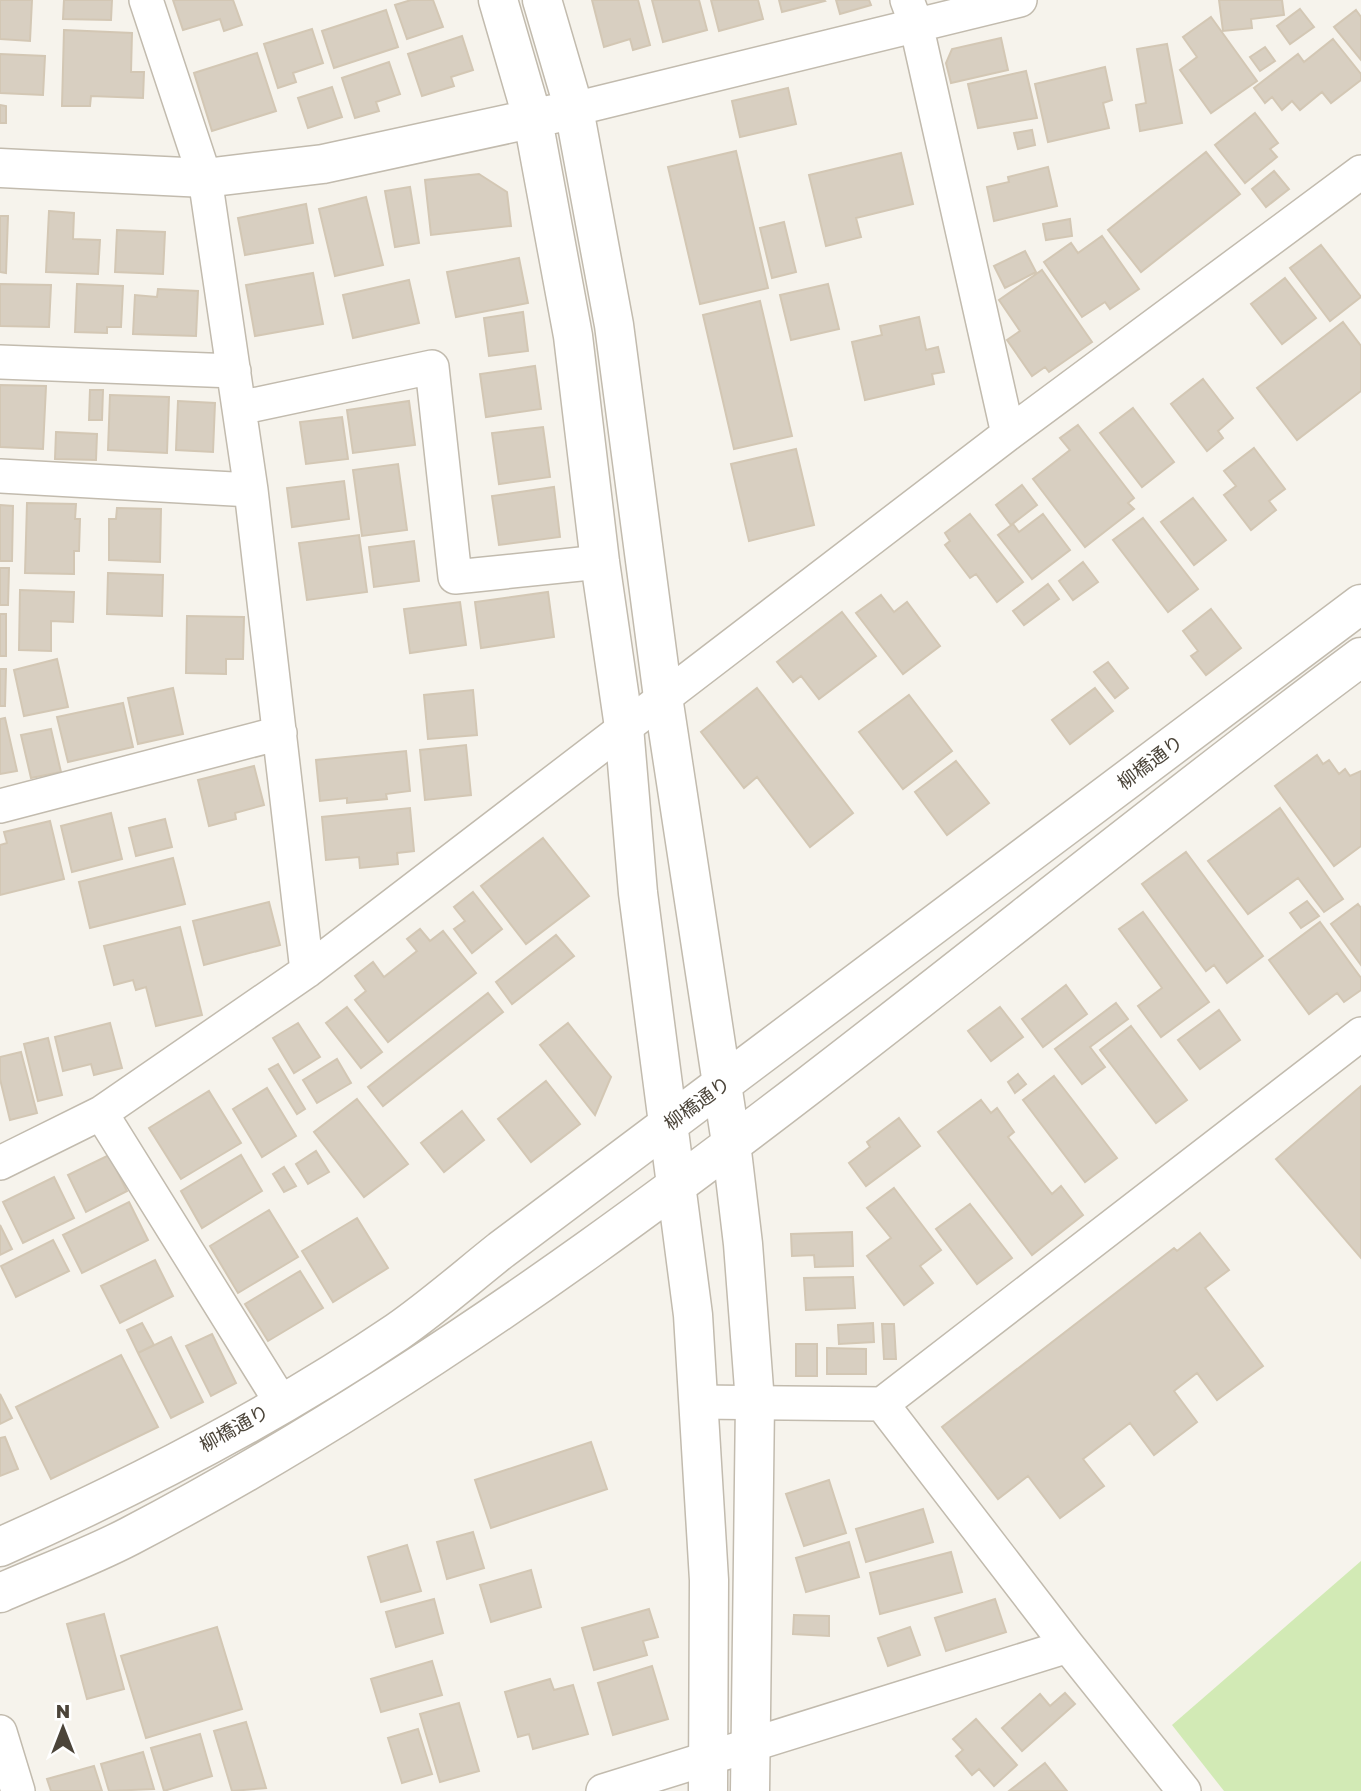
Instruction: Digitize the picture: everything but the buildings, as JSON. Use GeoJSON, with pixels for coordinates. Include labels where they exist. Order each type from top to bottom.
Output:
{"type":"FeatureCollection","features":[{"type":"Feature","properties":{"kind":"street"},"geometry":{"type":"LineString","coordinates":[[146,0],[205,178],[251,490],[307,971]]}},
{"type":"Feature","properties":{"kind":"street"},"geometry":{"type":"LineString","coordinates":[[498,0],[533,120],[573,335],[600,562],[624,727],[638,893],[693,1315],[709,1580],[709,1774]]}},
{"type":"Feature","properties":{"kind":"street"},"geometry":{"type":"LineString","coordinates":[[542,0],[574,109],[614,325],[663,697],[731,1143],[743,1244],[755,1402],[753,1745],[750,1791]]}},
{"type":"Feature","properties":{"kind":"street"},"geometry":{"type":"LineString","coordinates":[[0,168],[205,178],[323,164],[533,120],[911,12],[1020,0]]}},
{"type":"Feature","properties":{"kind":"street"},"geometry":{"type":"LineString","coordinates":[[911,12],[1008,434]]}},
{"type":"Feature","properties":{"kind":"street"},"geometry":{"type":"LineString","coordinates":[[0,1163],[101,1113],[307,971],[1008,434],[1361,172]]}},
{"type":"Feature","properties":{"kind":"street"},"geometry":{"type":"LineString","coordinates":[[0,362],[234,371]]}},
{"type":"Feature","properties":{"kind":"street"},"geometry":{"type":"LineString","coordinates":[[239,408],[432,367],[455,577],[600,562]]}},
{"type":"Feature","properties":{"kind":"street"},"geometry":{"type":"LineString","coordinates":[[0,476],[251,490]]}},
{"type":"Feature","properties":{"kind":"street","name":"柳橋通り"},"geometry":{"type":"LineString","coordinates":[[0,1547],[110,1498],[281,1402],[397,1331],[1361,604]]}},
{"type":"Feature","properties":{"kind":"street"},"geometry":{"type":"LineString","coordinates":[[0,1593],[126,1538],[303,1440],[416,1369],[676,1185],[1361,657]]}},
{"type":"Feature","properties":{"kind":"street"},"geometry":{"type":"LineString","coordinates":[[0,806],[280,733]]}},
{"type":"Feature","properties":{"kind":"street"},"geometry":{"type":"LineString","coordinates":[[700,1402],[882,1404],[1361,1034]]}},
{"type":"Feature","properties":{"kind":"street"},"geometry":{"type":"LineString","coordinates":[[101,1113],[281,1402]]}},
{"type":"Feature","properties":{"kind":"street"},"geometry":{"type":"LineString","coordinates":[[882,1404],[1068,1646],[1184,1791]]}},
{"type":"Feature","properties":{"kind":"street"},"geometry":{"type":"LineString","coordinates":[[603,1791],[709,1774],[753,1745],[1068,1646]]}},
{"type":"Feature","properties":{"kind":"street"},"geometry":{"type":"LineString","coordinates":[[0,1732],[18,1791]]}},
{"type":"Feature","properties":{"kind":"green space"},"geometry":{"type":"Polygon","coordinates":[[[1361,1561],[1361,1791],[1224,1791],[1172,1725],[1361,1561]]]}}]}
